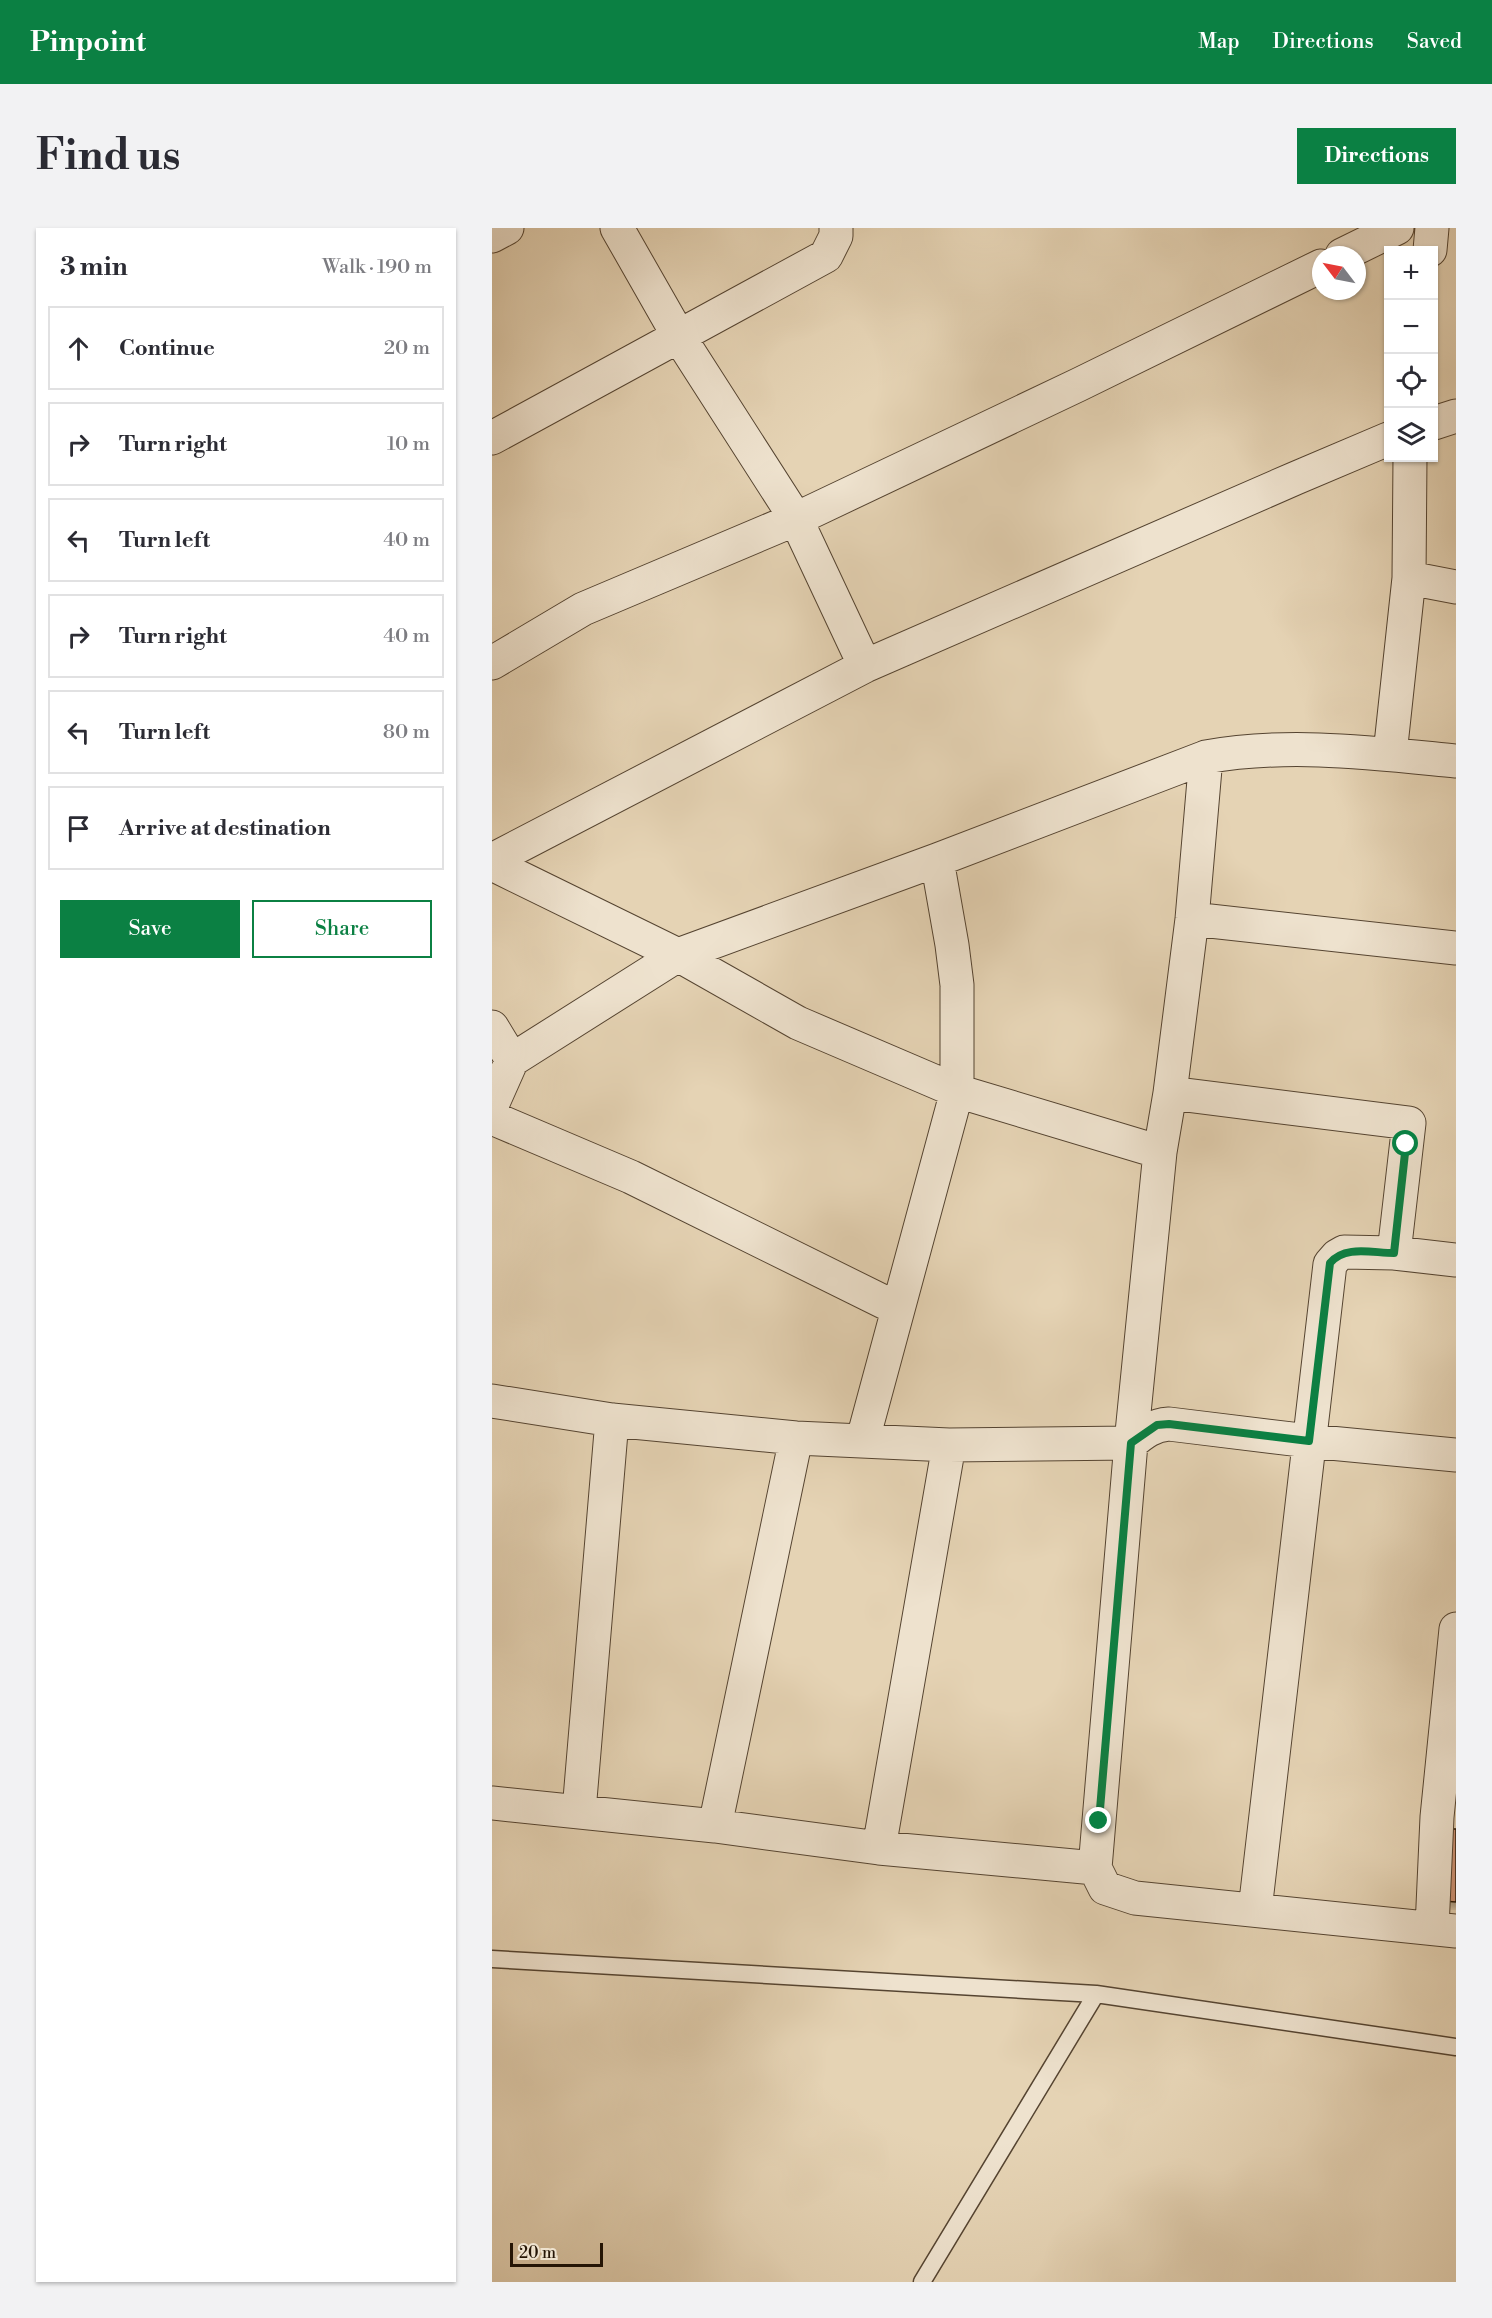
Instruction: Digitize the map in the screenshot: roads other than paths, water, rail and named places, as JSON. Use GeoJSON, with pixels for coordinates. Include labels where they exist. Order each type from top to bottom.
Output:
{"type":"FeatureCollection","features":[{"type":"Feature","properties":{"kind":"street"},"geometry":{"type":"LineString","coordinates":[[492,236],[507,228]]}},
{"type":"Feature","properties":{"kind":"street"},"geometry":{"type":"LineString","coordinates":[[617,228],[678,335],[795,519],[865,666]]}},
{"type":"Feature","properties":{"kind":"street"},"geometry":{"type":"LineString","coordinates":[[492,438],[826,256],[836,236],[836,228]]}},
{"type":"Feature","properties":{"kind":"street"},"geometry":{"type":"LineString","coordinates":[[1360,246],[1397,228]]}},
{"type":"Feature","properties":{"kind":"street"},"geometry":{"type":"LineString","coordinates":[[1430,246],[1432,228]]}},
{"type":"Feature","properties":{"kind":"street"},"geometry":{"type":"LineString","coordinates":[[492,663],[583,609],[795,519],[1312,270]]}},
{"type":"Feature","properties":{"kind":"street"},"geometry":{"type":"LineString","coordinates":[[1438,422],[1456,416]]}},
{"type":"Feature","properties":{"kind":"street"},"geometry":{"type":"LineString","coordinates":[[492,862],[865,666],[1296,478],[1384,442]]}},
{"type":"Feature","properties":{"kind":"street"},"geometry":{"type":"LineString","coordinates":[[1389,754],[1409,578],[1410,462]]}},
{"type":"Feature","properties":{"kind":"street"},"geometry":{"type":"LineString","coordinates":[[1409,578],[1456,587]]}},
{"type":"Feature","properties":{"kind":"street"},"geometry":{"type":"LineString","coordinates":[[492,1104],[512,1060],[678,955],[937,860],[1206,757],[1267,750],[1389,754],[1456,762]]}},
{"type":"Feature","properties":{"kind":"street"},"geometry":{"type":"LineString","coordinates":[[1206,757],[1192,919],[1170,1093],[1160,1152],[1131,1443],[1095,1868],[1105,1888],[1135,1898],[1444,1929],[1446,1818],[1456,1635]]}},
{"type":"Feature","properties":{"kind":"street"},"geometry":{"type":"LineString","coordinates":[[863,1439],[957,1091],[957,985],[937,860]]}},
{"type":"Feature","properties":{"kind":"street"},"geometry":{"type":"LineString","coordinates":[[492,862],[678,955],[798,1023],[957,1091],[1160,1152]]}},
{"type":"Feature","properties":{"kind":"street"},"geometry":{"type":"LineString","coordinates":[[1192,919],[1456,948]]}},
{"type":"Feature","properties":{"kind":"street"},"geometry":{"type":"LineString","coordinates":[[492,1027],[512,1060]]}},
{"type":"Feature","properties":{"kind":"street"},"geometry":{"type":"LineString","coordinates":[[1170,1093],[1409,1123],[1394,1253]]}},
{"type":"Feature","properties":{"kind":"street"},"geometry":{"type":"LineString","coordinates":[[492,1118],[632,1176],[898,1309]]}},
{"type":"Feature","properties":{"kind":"street"},"geometry":{"type":"LineString","coordinates":[[1255,1910],[1330,1263],[1344,1252],[1394,1253],[1456,1260]]}},
{"type":"Feature","properties":{"kind":"street"},"geometry":{"type":"LineString","coordinates":[[492,1401],[612,1420],[796,1438],[863,1439],[949,1445],[1131,1443],[1157,1425],[1169,1424],[1309,1441],[1456,1455]]}},
{"type":"Feature","properties":{"kind":"street"},"geometry":{"type":"LineString","coordinates":[[579,1811],[612,1420]]}},
{"type":"Feature","properties":{"kind":"street"},"geometry":{"type":"LineString","coordinates":[[715,1826],[796,1438]]}},
{"type":"Feature","properties":{"kind":"street"},"geometry":{"type":"LineString","coordinates":[[879,1848],[949,1445]]}},
{"type":"Feature","properties":{"kind":"street"},"geometry":{"type":"LineString","coordinates":[[492,1803],[715,1826],[879,1848],[1095,1868]]}},
{"type":"Feature","properties":{"kind":"lane"},"geometry":{"type":"LineString","coordinates":[[492,1959],[1096,1994],[1456,2047]]}},
{"type":"Feature","properties":{"kind":"lane"},"geometry":{"type":"LineString","coordinates":[[922,2282],[1096,1994]]}}]}
